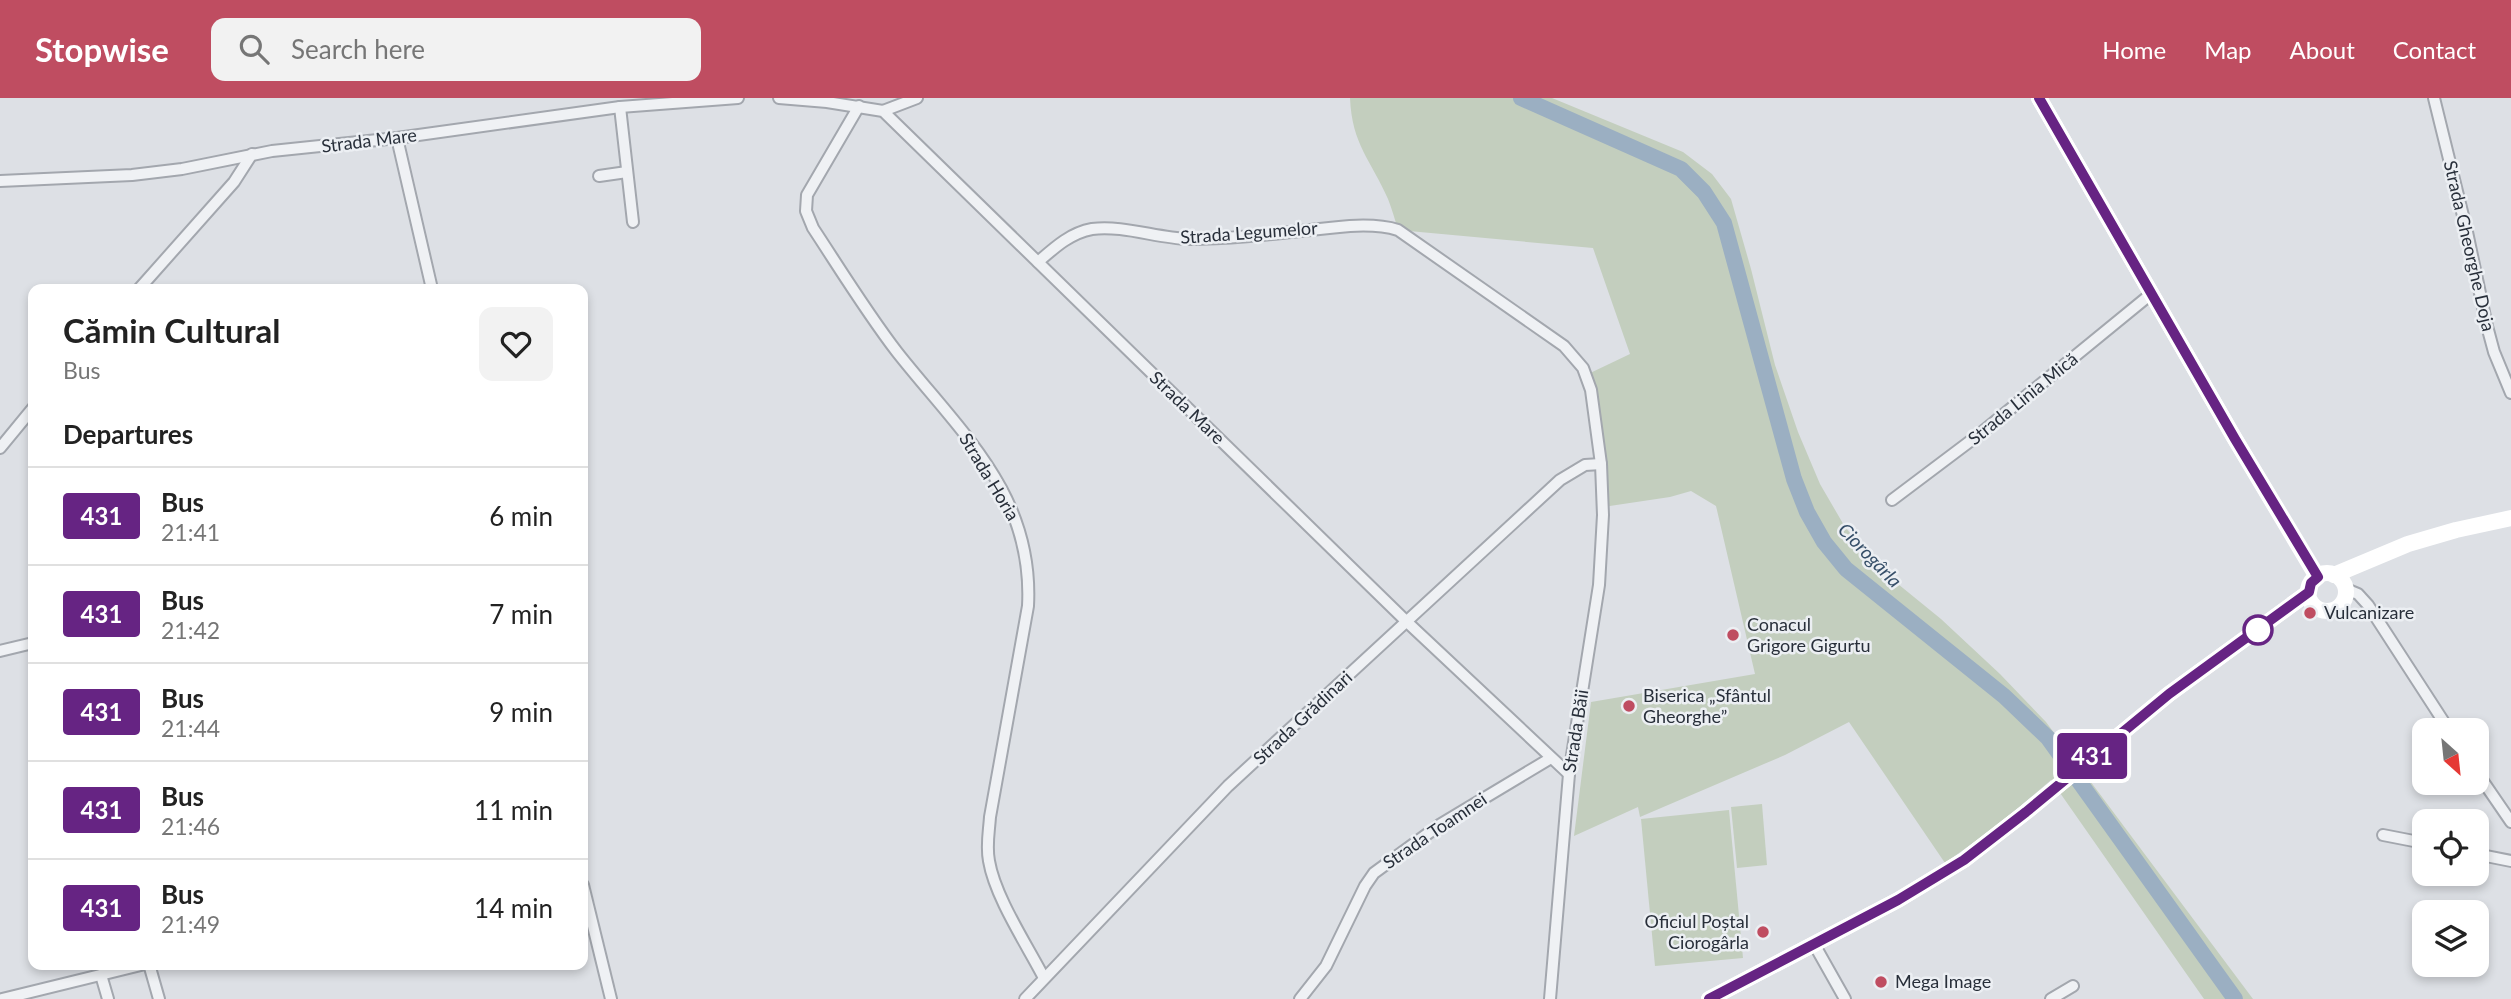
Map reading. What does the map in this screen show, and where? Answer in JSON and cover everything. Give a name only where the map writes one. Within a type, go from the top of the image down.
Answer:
[{"type":"main road","points":[[2039,98],[2318,577]]},
{"type":"main road","points":[[2342,583],[2381,555],[2426,538],[2511,518]]},
{"type":"main road","points":[[2326,574],[2342,583],[2344,600],[2336,609],[2323,611],[2311,598],[2311,583],[2318,577],[2326,574]]},
{"type":"main road","points":[[1709,999],[1941,875],[2041,800],[2169,694],[2268,623],[2311,598]]},
{"type":"street","name":"Strada Mare","points":[[0,181],[132,175],[183,169],[252,154],[397,138],[620,107],[738,98]]},
{"type":"street","points":[[779,98],[883,111],[917,98]]},
{"type":"street","name":"Strada Gheorghe Doja","points":[[2434,98],[2487,326],[2494,352],[2511,393]]},
{"type":"street","name":"Strada Horia","points":[[859,106],[807,195],[806,211],[813,228],[877,325],[953,418],[987,466],[1021,531],[1028,572],[1028,606],[990,817],[989,860],[998,889],[1044,978]]},
{"type":"street","points":[[620,107],[633,222]]},
{"type":"street","name":"Strada Mare","points":[[883,111],[1407,622],[1569,774]]},
{"type":"street","points":[[397,138],[431,284]]},
{"type":"street","points":[[143,284],[233,182],[252,154]]},
{"type":"street","points":[[599,176],[627,172]]},
{"type":"street","name":"Strada Legumelor","points":[[1038,262],[1062,242],[1077,233],[1093,229],[1207,239],[1350,226],[1387,227]]},
{"type":"street","name":"Strada Băii","points":[[1387,227],[1398,230],[1564,346],[1583,368],[1591,390],[1601,464],[1603,515],[1599,585],[1569,774],[1550,999]]},
{"type":"street","name":"Strada Linia Mică","points":[[1892,500],[1972,440],[2151,293]]},
{"type":"street","points":[[0,448],[28,414]]},
{"type":"street","name":"Strada Grădinari","points":[[1025,999],[1228,786],[1560,480],[1585,465],[1601,464]]},
{"type":"street","points":[[2342,583],[2368,605],[2441,718]]},
{"type":"street","points":[[0,651],[28,644]]},
{"type":"street","name":"Strada Toamnei","points":[[1300,999],[1326,966],[1374,873],[1441,824],[1551,758]]},
{"type":"street","points":[[2489,790],[2511,822]]},
{"type":"street","points":[[2383,835],[2412,841]]},
{"type":"street","points":[[2489,857],[2511,861]]},
{"type":"street","points":[[588,905],[611,999]]},
{"type":"street","points":[[1814,944],[1845,999]]},
{"type":"street","points":[[2,999],[122,970]]},
{"type":"street","points":[[149,970],[159,999]]},
{"type":"street","points":[[101,975],[107,999]]},
{"type":"street","points":[[2050,999],[2073,986]]},
{"type":"green space","points":[[1350,98],[1552,98],[1683,152],[1712,174],[1731,199],[1775,365],[1798,432],[1820,484],[1845,527],[1882,571],[1941,619],[2046,722],[2253,999],[2204,999],[2051,780],[1998,825],[1945,863],[1849,722],[1785,755],[1640,817],[1638,807],[1574,836],[1591,702],[1755,674],[1716,506],[1691,491],[1670,497],[1603,507],[1586,375],[1630,354],[1593,248],[1398,230],[1382,185],[1358,140]]},
{"type":"green space","points":[[1762,804],[1767,865],[1737,868],[1731,807]]},
{"type":"green space","points":[[1729,810],[1743,958],[1655,966],[1641,819]]},
{"type":"waterway","name":"Ciorogârla","points":[[1521,98],[1681,169],[1704,192],[1724,223],[1794,479],[1807,512],[1824,542],[1846,569],[2004,696],[2048,738],[2235,999]]},
{"type":"bus line","name":"431","points":[[1709,999],[1898,900],[1964,860],[2169,694],[2309,592],[2311,583],[2318,577],[2235,439],[2039,98]]},
{"type":"place","name":"Vulcanizare","points":[[2310,613]]},
{"type":"place","name":"Conacul Grigore Gigurtu","points":[[1733,635]]},
{"type":"place","name":"Biserica „Sfântul Gheorghe”","points":[[1629,706]]},
{"type":"place","name":"Oficiul Poștal Ciorogârla","points":[[1763,932]]},
{"type":"place","name":"Mega Image","points":[[1881,982]]}]
